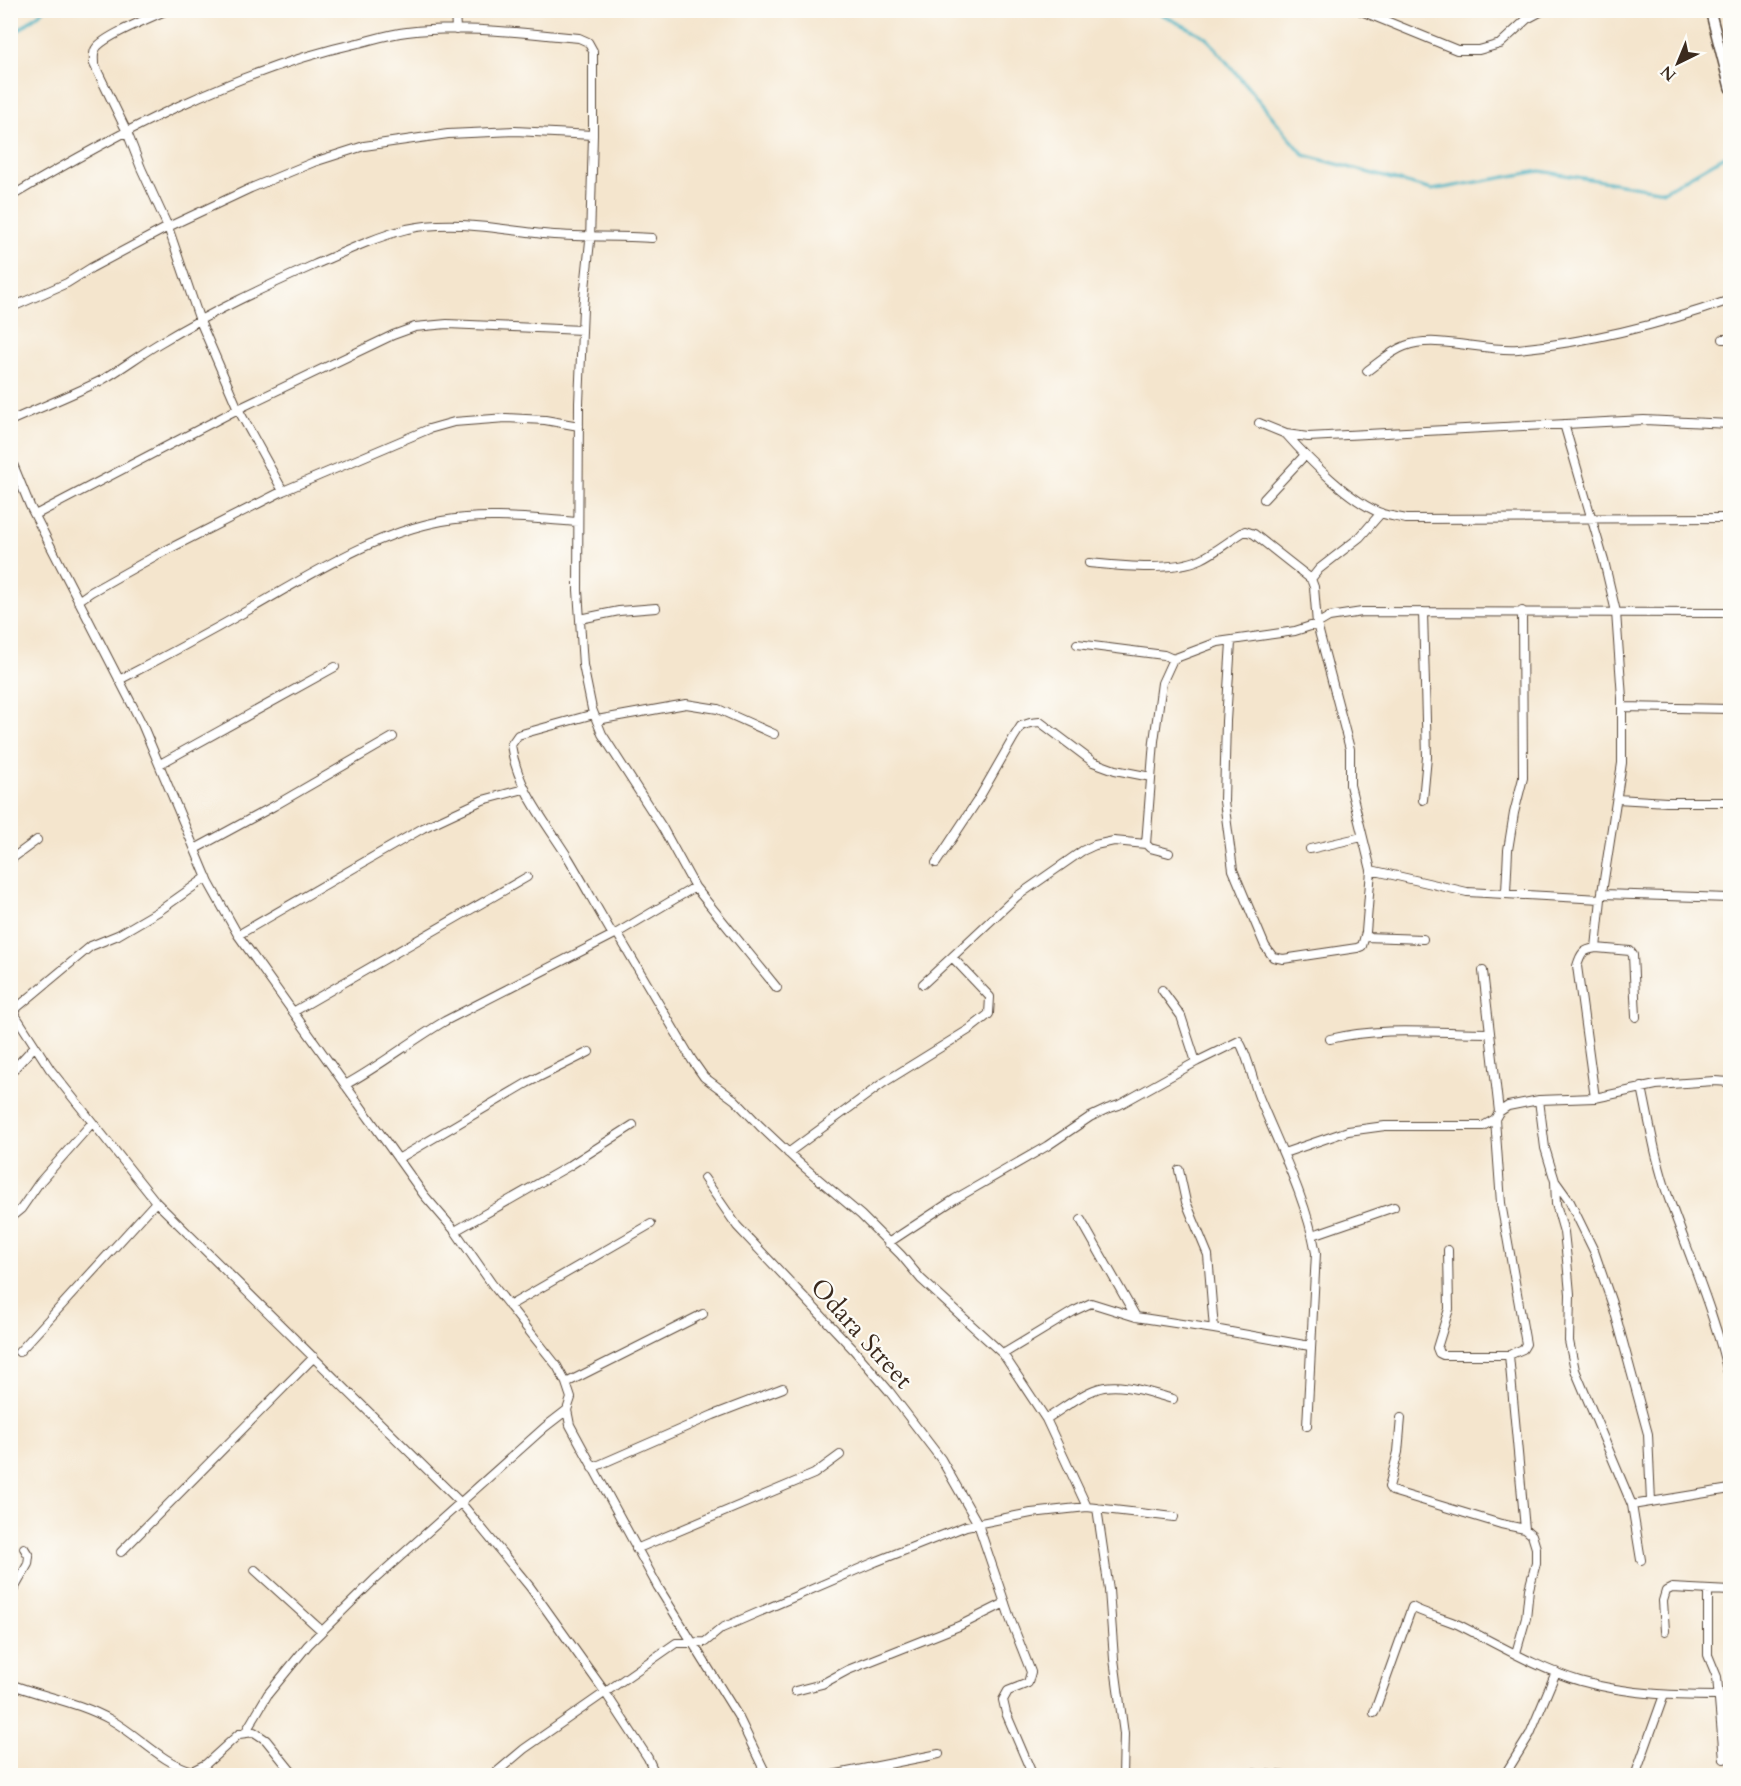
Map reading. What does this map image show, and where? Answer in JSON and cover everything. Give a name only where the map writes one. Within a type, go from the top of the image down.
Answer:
[{"type":"street","points":[[167,10],[120,31],[95,47],[94,64],[127,132],[168,227],[200,321],[238,409],[283,491]]},
{"type":"street","points":[[455,10],[456,30]]},
{"type":"street","points":[[1359,10],[1457,50],[1479,50],[1500,44],[1527,19],[1544,10]]},
{"type":"street","points":[[1710,10],[1731,88]]},
{"type":"street","points":[[10,197],[127,132],[219,89],[329,49],[406,32],[456,30],[579,38],[588,42],[593,51],[593,135],[590,236],[582,330],[578,522],[583,665],[595,717],[603,734],[662,828],[695,887],[777,988]]},
{"type":"street","points":[[10,309],[67,283],[168,227],[262,183],[314,162],[364,146],[448,134],[515,131],[593,135]]},
{"type":"street","points":[[10,421],[100,381],[132,363],[161,342],[283,279],[356,247],[408,229],[462,224],[543,234],[621,235],[652,238]]},
{"type":"street","points":[[1366,371],[1405,345],[1427,342],[1499,350],[1564,343],[1628,330],[1731,300]]},
{"type":"street","points":[[35,515],[238,409],[393,335],[415,327],[447,324],[582,330]]},
{"type":"street","points":[[78,601],[157,555],[283,491],[429,429],[454,422],[506,417],[546,420],[579,426]]},
{"type":"street","points":[[1259,423],[1286,434],[1318,437],[1644,420],[1731,424]]},
{"type":"street","points":[[1564,424],[1605,561],[1616,612],[1622,707],[1622,763],[1601,897],[1596,948]]},
{"type":"street","points":[[1286,434],[1305,456],[1353,497],[1381,513],[1406,519],[1731,518]]},
{"type":"street","points":[[1264,499],[1305,456]]},
{"type":"street","points":[[10,457],[30,506],[142,724],[207,877],[238,935],[424,1195],[455,1231],[509,1306],[557,1366],[571,1398],[567,1410],[570,1425],[592,1468],[636,1549],[738,1716],[767,1776]]},
{"type":"street","points":[[1311,579],[1319,569],[1360,537],[1381,513]]},
{"type":"street","points":[[119,680],[200,638],[328,565],[411,528],[443,520],[480,518],[578,522]]},
{"type":"street","points":[[1089,563],[1127,567],[1178,565],[1200,559],[1245,531],[1254,534],[1311,579],[1314,587],[1317,624],[1350,749],[1350,785],[1371,870],[1365,937],[1362,946],[1283,958],[1273,957],[1265,946],[1233,870],[1224,801],[1231,642]]},
{"type":"street","points":[[580,619],[620,611],[656,608]]},
{"type":"street","points":[[1146,844],[1150,777],[1162,682],[1173,659],[1218,642],[1231,642],[1295,631],[1317,624],[1329,617],[1362,612],[1731,613]]},
{"type":"street","points":[[1423,800],[1427,757],[1424,612]]},
{"type":"street","points":[[1506,892],[1508,850],[1523,778],[1522,612]]},
{"type":"street","points":[[1077,644],[1164,655],[1173,659]]},
{"type":"street","points":[[160,764],[335,667]]},
{"type":"street","points":[[774,734],[718,709],[686,704],[595,717],[518,735],[512,745],[514,763],[524,789],[704,1077],[735,1100],[788,1153],[861,1215],[921,1279],[1003,1354],[1046,1419],[1087,1507]]},
{"type":"street","points":[[1622,707],[1731,709]]},
{"type":"street","points":[[936,863],[979,798],[1022,726],[1040,722],[1094,762],[1115,770],[1150,777]]},
{"type":"street","points":[[195,849],[393,737]]},
{"type":"street","points":[[238,935],[423,828],[483,800],[524,789]]},
{"type":"street","points":[[1617,799],[1731,802]]},
{"type":"street","points":[[1310,849],[1362,837]]},
{"type":"street","points":[[10,860],[37,840]]},
{"type":"street","points":[[923,984],[1016,897],[1082,851],[1095,845],[1114,841],[1146,844],[1150,848],[1169,853]]},
{"type":"street","points":[[1371,870],[1467,892],[1601,897],[1731,898]]},
{"type":"street","points":[[207,877],[159,911],[118,935],[91,946],[12,1009],[50,1069],[156,1202],[461,1503],[530,1587],[605,1692],[648,1758],[656,1776]]},
{"type":"street","points":[[293,1012],[527,878]]},
{"type":"street","points":[[345,1085],[376,1068],[418,1037],[445,1021],[615,934],[695,887]]},
{"type":"street","points":[[1365,937],[1423,939]]},
{"type":"street","points":[[1596,1098],[1577,966],[1580,954],[1585,950],[1596,948],[1630,951],[1633,955],[1636,1017]]},
{"type":"street","points":[[788,1153],[883,1083],[970,1029],[989,1014],[990,997],[952,957]]},
{"type":"street","points":[[1448,1250],[1449,1308],[1437,1348],[1439,1353],[1443,1355],[1509,1356],[1523,1349],[1526,1344],[1501,1203],[1497,1115],[1483,971]]},
{"type":"street","points":[[1162,990],[1181,1016],[1196,1062]]},
{"type":"street","points":[[1330,1039],[1378,1032],[1490,1034]]},
{"type":"street","points":[[888,1243],[955,1199],[1047,1146],[1090,1117],[1119,1105],[1239,1041],[1258,1094],[1284,1153],[1316,1253],[1307,1426]]},
{"type":"street","points":[[10,1073],[35,1046]]},
{"type":"street","points":[[398,1159],[527,1083],[589,1052]]},
{"type":"street","points":[[1284,1153],[1348,1131],[1385,1126],[1484,1126],[1508,1106],[1539,1100],[1596,1098],[1642,1087],[1714,1081],[1731,1082]]},
{"type":"street","points":[[1642,1087],[1654,1150],[1669,1198],[1708,1303],[1731,1382]]},
{"type":"street","points":[[1539,1100],[1545,1148],[1555,1181],[1556,1204],[1564,1232],[1570,1294],[1569,1341],[1575,1370],[1632,1505],[1641,1560]]},
{"type":"street","points":[[10,1218],[21,1209],[39,1183],[92,1123]]},
{"type":"street","points":[[455,1231],[569,1166],[633,1125]]},
{"type":"street","points":[[1179,1170],[1186,1202],[1208,1255],[1214,1329]]},
{"type":"street","name":"Odara Street","points":[[704,1178],[737,1226],[853,1349],[889,1391],[941,1460],[978,1524],[1031,1672],[1028,1683],[1008,1691],[1003,1700],[1006,1713],[1033,1776]]},
{"type":"street","points":[[1555,1181],[1570,1202],[1594,1251],[1614,1309],[1648,1434],[1651,1502]]},
{"type":"street","points":[[19,1352],[156,1202]]},
{"type":"street","points":[[1312,1235],[1394,1207]]},
{"type":"street","points":[[1081,1220],[1136,1317]]},
{"type":"street","points":[[509,1306],[651,1224]]},
{"type":"street","points":[[1003,1354],[1091,1303],[1136,1317],[1310,1346]]},
{"type":"street","points":[[566,1383],[703,1314]]},
{"type":"street","points":[[1509,1356],[1525,1529]]},
{"type":"street","points":[[122,1552],[314,1357]]},
{"type":"street","points":[[1046,1419],[1094,1390],[1107,1387],[1131,1388],[1173,1399]]},
{"type":"street","points":[[592,1468],[713,1415],[783,1388]]},
{"type":"street","points":[[245,1733],[267,1694],[308,1645],[375,1579],[567,1410]]},
{"type":"street","points":[[1401,1418],[1398,1452],[1389,1487],[1392,1491],[1525,1529],[1532,1535],[1536,1548],[1536,1563],[1529,1588],[1526,1618],[1516,1653]]},
{"type":"street","points":[[636,1549],[814,1474],[840,1455]]},
{"type":"street","points":[[1632,1505],[1731,1489]]},
{"type":"street","points":[[492,1776],[524,1749],[676,1643],[705,1642],[722,1628],[874,1562],[966,1527],[1031,1513],[1087,1507],[1174,1517]]},
{"type":"street","points":[[1097,1508],[1109,1590],[1114,1659],[1124,1734],[1123,1776]]},
{"type":"street","points":[[10,1596],[28,1564],[29,1556],[24,1548]]},
{"type":"street","points":[[255,1570],[322,1631]]},
{"type":"street","points":[[1665,1631],[1666,1591],[1672,1588],[1731,1591]]},
{"type":"street","points":[[1708,1591],[1708,1655],[1717,1677],[1724,1759]]},
{"type":"street","points":[[795,1691],[822,1684],[848,1670],[959,1626],[1005,1603]]},
{"type":"street","points":[[1374,1713],[1412,1607],[1441,1617],[1556,1672],[1580,1681],[1622,1690],[1664,1695],[1731,1696]]},
{"type":"street","points":[[1504,1776],[1530,1734],[1556,1672]]},
{"type":"street","points":[[10,1684],[85,1707],[112,1720],[178,1767],[193,1773],[239,1734],[254,1732],[266,1740],[295,1776]]},
{"type":"street","points":[[1635,1776],[1664,1695]]},
{"type":"street","points":[[827,1776],[939,1754]]},
{"type":"street","points":[[1244,1776],[1245,1773],[1256,1773],[1285,1776]]},
{"type":"waterway","points":[[10,37],[44,10]]},
{"type":"waterway","points":[[1153,10],[1206,37],[1304,155],[1432,190],[1540,171],[1664,191],[1730,153]]}]
